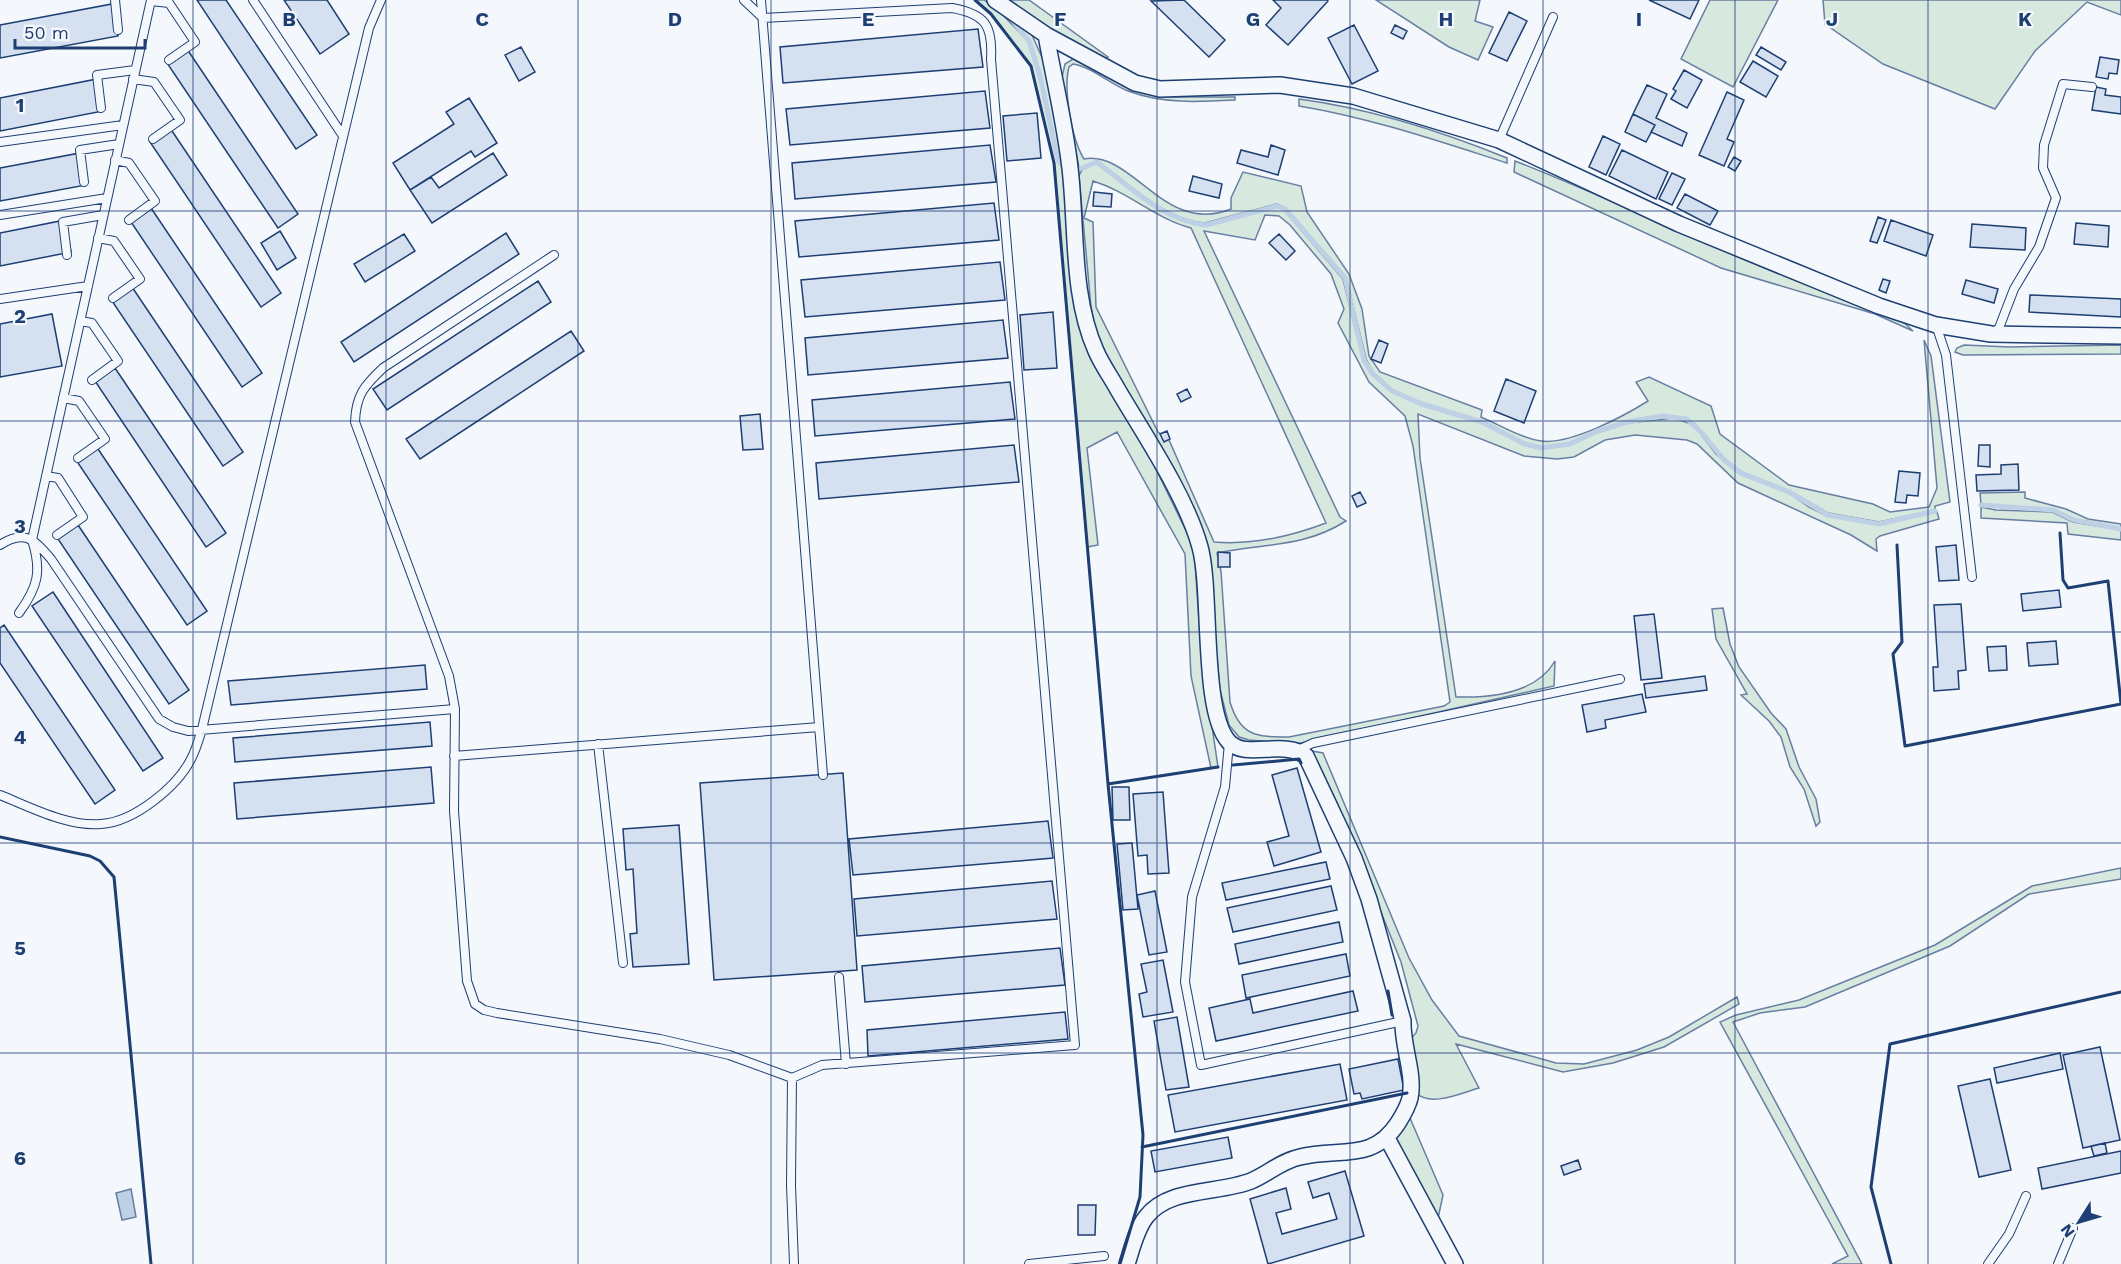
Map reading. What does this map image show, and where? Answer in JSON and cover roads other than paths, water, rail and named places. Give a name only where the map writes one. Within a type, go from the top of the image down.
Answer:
[{"type":"street","points":[[995,0],[1046,35],[1135,83],[1160,89],[1290,87],[1353,96],[1499,140],[1679,224],[1879,306],[1936,325],[1991,334],[2121,336]]},
{"type":"street","points":[[1046,35],[1070,165],[1081,305],[1096,352],[1169,479],[1200,548],[1209,663],[1222,730],[1229,743],[1242,750],[1286,748],[1298,750],[1306,756],[1354,858],[1378,930],[1403,1021],[1402,1040],[1410,1097],[1404,1112],[1387,1138],[1370,1148],[1302,1156],[1280,1164],[1252,1180],[1167,1200],[1145,1218],[1127,1264]]},
{"type":"street","points":[[1387,1138],[1455,1264]]},
{"type":"lane","points":[[115,0],[118,30]]},
{"type":"lane","points":[[19,613],[36,583],[39,562],[32,540],[151,0],[169,3],[195,42],[168,60]]},
{"type":"lane","points":[[253,0],[343,136]]},
{"type":"lane","points":[[0,795],[70,820],[102,824],[132,814],[154,801],[174,783],[191,759],[202,729],[369,28],[381,0]]},
{"type":"lane","points":[[554,255],[383,368],[367,383],[356,403],[355,422],[449,676],[454,709],[454,810],[459,883],[468,981],[475,1004],[484,1010],[497,1013],[660,1039],[729,1055],[792,1078],[822,1065],[1075,1045],[991,59],[992,41],[986,23],[973,12],[952,8],[763,18],[744,0]]},
{"type":"lane","points":[[761,0],[823,776]]},
{"type":"lane","points":[[1499,140],[1553,17]]},
{"type":"lane","points":[[101,108],[97,75],[135,70]]},
{"type":"lane","points":[[133,79],[154,82],[180,120],[153,139]]},
{"type":"lane","points":[[1991,334],[2000,328],[2014,289],[2039,247],[2056,198],[2043,168],[2044,145],[2063,84],[2092,87]]},
{"type":"lane","points":[[0,142],[123,125]]},
{"type":"lane","points":[[84,182],[80,150],[119,144]]},
{"type":"lane","points":[[115,160],[129,163],[155,201],[129,220]]},
{"type":"lane","points":[[0,215],[107,198]]},
{"type":"lane","points":[[67,255],[63,222],[103,215]]},
{"type":"lane","points":[[98,238],[114,241],[140,279],[113,298]]},
{"type":"lane","points":[[0,299],[88,286]]},
{"type":"lane","points":[[80,321],[92,323],[118,361],[92,380]]},
{"type":"lane","points":[[1936,325],[1946,355],[1972,577]]},
{"type":"lane","points":[[63,398],[79,401],[105,439],[78,458]]},
{"type":"lane","points":[[46,476],[58,478],[84,517],[57,535]]},
{"type":"lane","points":[[0,545],[13,536],[32,540],[51,559],[159,719],[173,728],[188,731],[454,709]]},
{"type":"lane","points":[[1298,750],[1313,743],[1620,679]]},
{"type":"lane","points":[[454,756],[819,727]]},
{"type":"lane","points":[[1229,743],[1225,788],[1192,897],[1185,982],[1201,1065],[1403,1021]]},
{"type":"lane","points":[[598,744],[623,963]]},
{"type":"lane","points":[[839,977],[846,1064]]},
{"type":"lane","points":[[792,1078],[791,1185],[794,1264]]},
{"type":"lane","points":[[1988,1264],[2010,1234],[2026,1196]]},
{"type":"lane","points":[[2058,1264],[2073,1228]]},
{"type":"lane","points":[[1029,1264],[1104,1256]]},
{"type":"water","points":[[131,1189],[136,1217],[122,1220],[116,1193]]},
{"type":"waterway","points":[[1015,24],[1029,41],[1040,76],[1058,160],[1065,169]]},
{"type":"waterway","points":[[1080,169],[1097,162],[1147,201],[1175,217],[1190,222],[1206,225],[1277,206],[1285,209],[1345,278],[1364,360],[1372,373],[1392,391],[1422,404],[1482,422],[1525,444],[1541,448],[1570,444],[1595,432],[1627,422],[1663,416],[1687,419],[1724,460],[1741,473],[1789,492],[1828,515],[1879,524],[1935,511]]},
{"type":"waterway","points":[[1981,505],[2053,510],[2074,520],[2121,529]]}]
